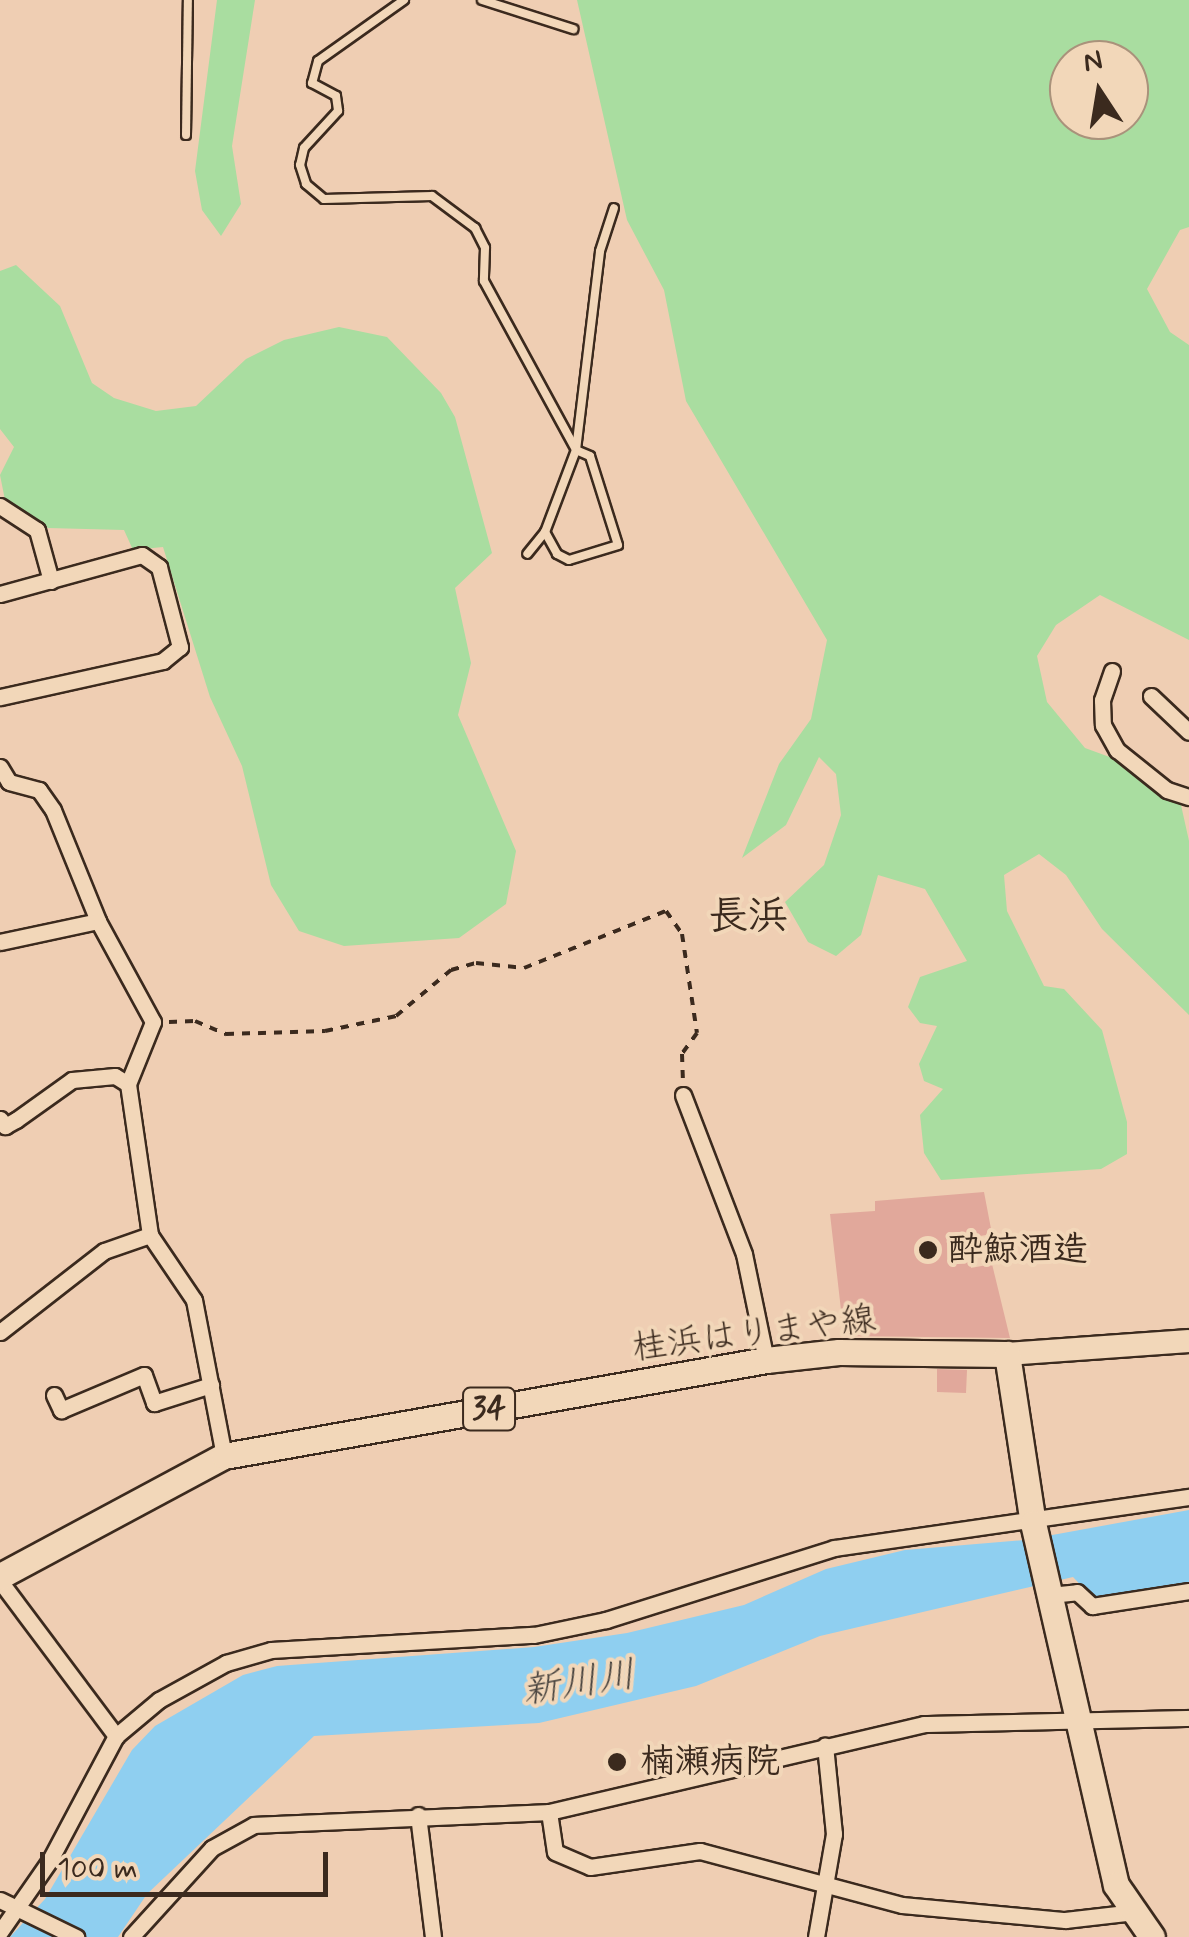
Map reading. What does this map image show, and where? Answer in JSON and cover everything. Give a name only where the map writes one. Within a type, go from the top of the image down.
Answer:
[{"type":"main road","points":[[1152,1937],[1116,1885],[1082,1719],[1034,1527],[1008,1354],[1189,1341]]},
{"type":"main road","name":"桂浜はりまや線","points":[[0,1578],[224,1456],[766,1360],[839,1352],[1008,1354]]},
{"type":"street","points":[[0,506],[24,527],[38,530],[51,580]]},
{"type":"street","points":[[0,594],[142,555],[159,567],[180,647],[163,661],[0,696]]},
{"type":"street","points":[[1112,670],[1102,700],[1103,725],[1117,750],[1166,790],[1189,797]]},
{"type":"street","points":[[1151,696],[1189,732]]},
{"type":"street","points":[[0,766],[5,784],[39,790],[53,810],[98,921],[153,1022],[128,1084],[150,1235],[194,1300],[224,1456]]},
{"type":"street","points":[[0,942],[98,921]]},
{"type":"street","points":[[0,1119],[5,1126],[72,1080],[115,1076],[128,1084]]},
{"type":"street","points":[[683,1095],[744,1254],[766,1360]]},
{"type":"street","points":[[0,1332],[104,1251],[150,1235]]},
{"type":"street","points":[[54,1395],[61,1410],[144,1374],[154,1403],[212,1385]]},
{"type":"street","points":[[0,1932],[23,1911],[116,1736],[194,1678],[272,1650],[534,1635],[606,1620],[834,1548],[1034,1527],[1189,1497]]},
{"type":"street","points":[[0,1578],[116,1736]]},
{"type":"street","points":[[1048,1590],[1078,1592],[1092,1606],[1189,1591]]},
{"type":"street","points":[[131,1937],[180,1878],[232,1834],[254,1826],[418,1814],[549,1812],[825,1744],[974,1719],[1189,1718]]},
{"type":"street","points":[[816,1937],[834,1834],[825,1744]]},
{"type":"street","points":[[549,1812],[555,1852],[590,1866],[700,1851],[902,1906],[1065,1920],[1135,1912]]},
{"type":"street","points":[[418,1814],[433,1937]]},
{"type":"street","points":[[0,1900],[76,1937]]},
{"type":"lane","points":[[186,134],[188,0]]},
{"type":"lane","points":[[404,0],[318,61],[312,83],[340,101],[331,120],[304,148],[300,164],[306,184],[324,199],[432,196],[475,228],[485,248],[484,281],[576,450],[590,456],[618,545],[570,560],[557,554],[545,532]]},
{"type":"lane","points":[[482,0],[573,29]]},
{"type":"lane","points":[[527,554],[545,532],[576,450],[600,251],[614,208]]},
{"type":"path","points":[[153,1022],[195,1021],[226,1034],[325,1031],[396,1016],[452,970],[476,962],[524,968],[666,912],[682,934],[697,1033],[682,1054],[683,1095]]},
{"type":"green space","points":[[217,0],[255,0],[232,146],[241,204],[221,236],[202,210],[195,171]]},
{"type":"green space","points":[[577,0],[1189,0],[1189,227],[1180,230],[1147,289],[1170,332],[1189,345],[1189,640],[1100,595],[1056,625],[1037,656],[1047,702],[1085,748],[1137,767],[1181,805],[1189,841],[1189,1015],[1102,929],[1066,875],[1039,854],[1004,875],[1007,911],[1044,986],[1064,989],[1102,1030],[1127,1122],[1127,1154],[1101,1169],[941,1180],[924,1153],[920,1115],[943,1089],[924,1081],[919,1064],[937,1026],[920,1023],[908,1007],[920,977],[967,961],[925,889],[878,875],[861,935],[836,956],[808,942],[785,902],[824,865],[841,815],[836,774],[819,757],[786,825],[742,858],[779,764],[811,719],[827,640],[686,401],[664,290],[627,220]]},
{"type":"green space","points":[[16,265],[60,306],[92,383],[114,398],[156,411],[196,406],[246,359],[284,340],[339,327],[387,337],[441,393],[455,417],[492,553],[455,588],[471,663],[458,715],[516,851],[506,904],[459,938],[344,946],[299,931],[271,885],[242,766],[210,697],[163,547],[133,550],[124,530],[48,528],[5,500],[0,475],[14,447],[0,429],[0,271]]},
{"type":"water","name":"新川川","points":[[1189,1510],[1189,1583],[1093,1598],[1073,1577],[820,1636],[696,1686],[539,1723],[314,1736],[147,1894],[118,1937],[10,1937],[45,1899],[132,1750],[155,1726],[243,1675],[277,1666],[534,1647],[627,1633],[744,1605],[826,1569],[905,1550],[1025,1540]]},
{"type":"building","points":[[984,1192],[992,1234],[968,1238],[971,1268],[992,1264],[1010,1338],[844,1336],[830,1214],[875,1211],[875,1201]]},
{"type":"building","points":[[937,1369],[967,1370],[966,1393],[937,1392]]},
{"type":"place","name":"酔鯨酒造","points":[[928,1250]]},
{"type":"place","name":"楠瀬病院","points":[[617,1762]]},
{"type":"district","name":"長浜","points":[[748,917]]}]
